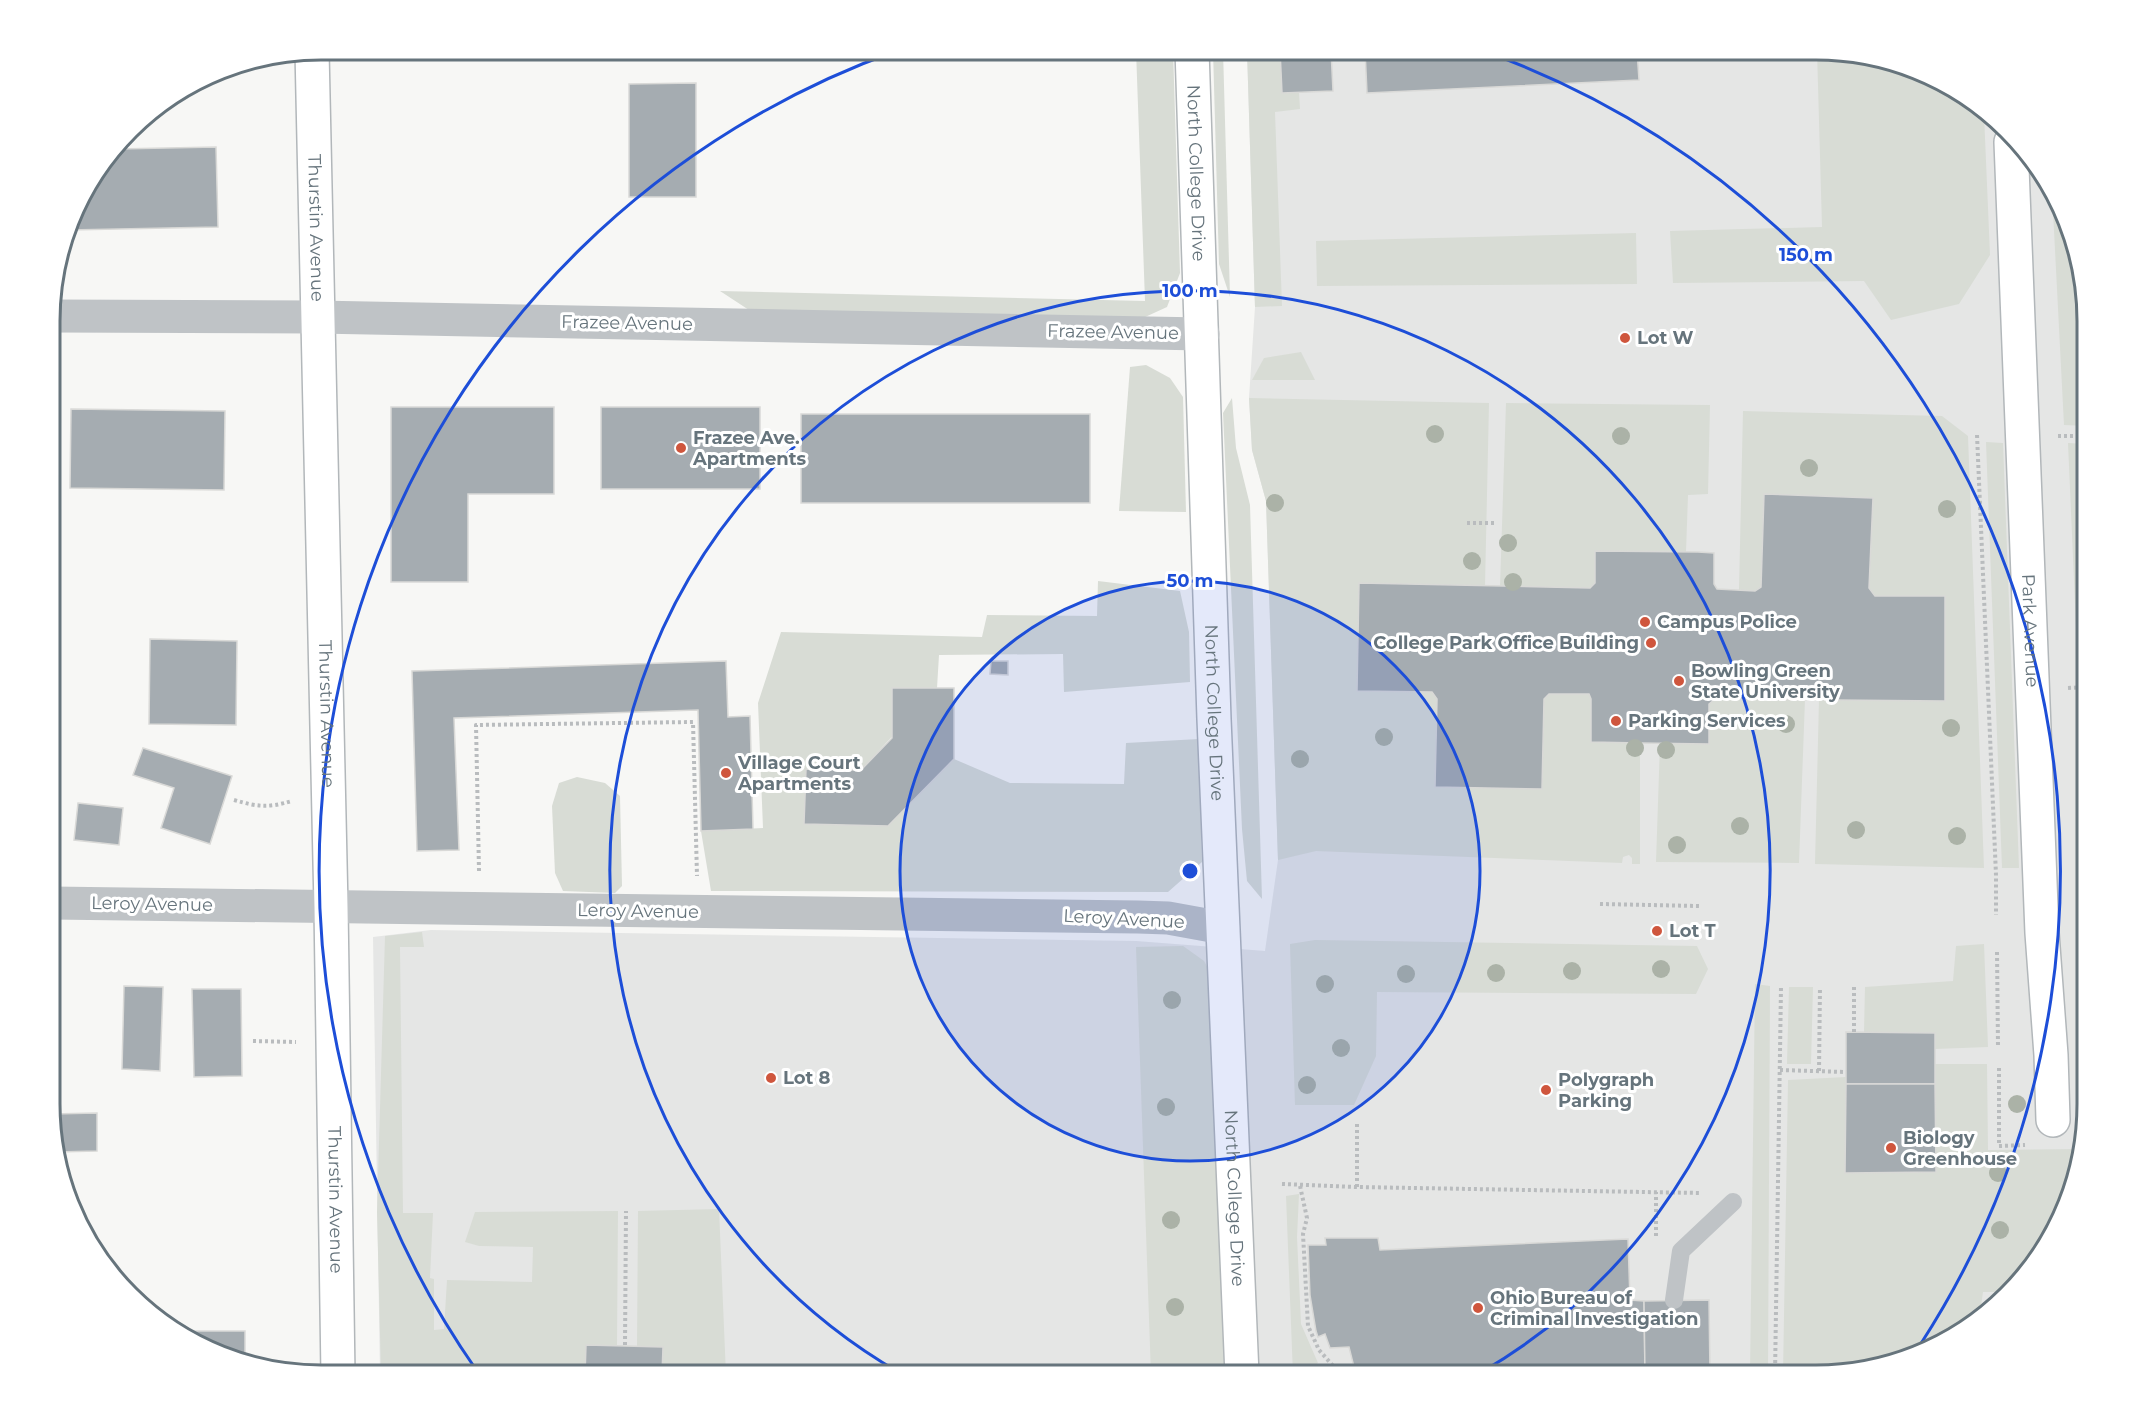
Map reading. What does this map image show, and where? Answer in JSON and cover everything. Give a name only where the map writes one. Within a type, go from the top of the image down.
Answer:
[{"type":"street","name":"North College Drive","points":[[1192,60],[1213,673],[1242,1365]]},
{"type":"street","name":"Thurstin Avenue","points":[[312,61],[331,907],[338,1365]]},
{"type":"street","name":"Park Avenue","points":[[2011,148],[2042,933],[2051,1055],[2053,1120]]},
{"type":"street","name":"Frazee Avenue","points":[[60,316],[317,317],[1203,334]]},
{"type":"street","name":"Leroy Avenue","points":[[60,903],[1168,918],[1223,928]]},
{"type":"lane","points":[[1674,1300],[1681,1251],[1733,1202]]},
{"type":"path","points":[[1977,435],[1996,915]]},
{"type":"path","points":[[2058,436],[2077,436]]},
{"type":"path","points":[[1467,523],[1496,523]]},
{"type":"path","points":[[2068,688],[2077,688]]},
{"type":"path","points":[[480,908],[476,725],[693,722],[699,911]]},
{"type":"path","points":[[234,800],[260,807],[292,801]]},
{"type":"path","points":[[1600,904],[1699,906]]},
{"type":"path","points":[[1997,952],[1998,1046]]},
{"type":"path","points":[[1775,1365],[1781,987]]},
{"type":"path","points":[[1819,1071],[1820,987]]},
{"type":"path","points":[[1854,987],[1854,1032]]},
{"type":"path","points":[[253,1041],[300,1042]]},
{"type":"path","points":[[1780,1070],[1846,1072]]},
{"type":"path","points":[[1358,1124],[1358,1187]]},
{"type":"path","points":[[1282,1184],[1711,1193]]},
{"type":"path","points":[[1300,1186],[1307,1218],[1303,1234],[1308,1326],[1319,1350],[1332,1365]]},
{"type":"path","points":[[625,1345],[626,1210]]},
{"type":"shaded area","points":[[1136,60],[1173,60],[1180,273],[1167,307],[1143,318],[749,310],[720,291],[1145,301]]},
{"type":"shaded area","points":[[1213,60],[1223,60],[1230,297],[1219,264]]},
{"type":"shaded area","name":"Bowling Green State University","points":[[1247,60],[1816,60],[1850,62],[1900,74],[1946,95],[1975,114],[2001,136],[2023,162],[2050,206],[2063,237],[2075,287],[2077,321],[2077,1104],[2075,1138],[2063,1188],[2042,1234],[2023,1263],[2001,1289],[1975,1311],[1946,1330],[1900,1351],[1850,1363],[1816,1365],[380,1365],[373,937],[431,930],[1136,941],[1265,951],[1278,860],[1266,501],[1252,450],[1249,398],[1255,307]]},
{"type":"shaded area","points":[[1247,60],[1280,60],[1282,92],[1299,92],[1300,109],[1275,112],[1282,306],[1255,307]]},
{"type":"shaded area","points":[[1817,60],[1850,62],[1900,74],[1946,95],[1984,122],[1990,255],[1959,304],[1891,320],[1864,281],[1673,283],[1670,231],[1822,227]]},
{"type":"shaded area","points":[[2053,213],[2072,270],[2077,321],[2077,426],[2064,425]]},
{"type":"shaded area","points":[[1636,233],[1637,284],[1317,286],[1316,241]]},
{"type":"shaded area","points":[[1301,352],[1315,380],[1252,380],[1264,358]]},
{"type":"shaded area","points":[[1146,365],[1170,378],[1183,397],[1186,512],[1119,511],[1130,367]]},
{"type":"shaded area","points":[[1232,398],[1236,448],[1250,505],[1262,899],[1247,881],[1242,829],[1223,413]]},
{"type":"shaded area","points":[[1249,398],[1489,403],[1485,586],[1359,583],[1357,691],[1432,692],[1437,699],[1435,787],[1542,789],[1544,699],[1549,694],[1589,694],[1591,742],[1640,743],[1640,864],[1632,864],[1632,858],[1629,855],[1623,857],[1622,863],[1316,851],[1278,860],[1266,501],[1252,450]]},
{"type":"shaded area","points":[[1506,403],[1710,405],[1708,494],[1688,495],[1686,552],[1595,552],[1595,583],[1590,588],[1500,587]]},
{"type":"shaded area","points":[[1743,411],[1942,416],[1968,436],[1984,868],[1815,864],[1819,699],[1945,700],[1945,596],[1875,596],[1869,588],[1872,498],[1764,494],[1761,587],[1755,591],[1739,590]]},
{"type":"shaded area","points":[[1986,442],[2003,443],[2019,868],[2002,868]]},
{"type":"shaded area","points":[[2068,443],[2077,443],[2077,649]]},
{"type":"shaded area","points":[[1098,581],[1180,591],[1189,632],[1190,682],[1064,692],[1063,654],[939,655],[937,688],[861,770],[806,769],[805,824],[888,826],[954,759],[1010,783],[1124,784],[1126,743],[1199,739],[1202,862],[1168,892],[711,891],[701,831],[763,828],[758,703],[781,632],[982,637],[987,615],[1097,616]]},
{"type":"shaded area","points":[[1715,699],[1805,699],[1799,863],[1656,862],[1660,743],[1709,744],[1709,704]]},
{"type":"shaded area","points":[[577,777],[605,783],[620,796],[622,886],[615,893],[563,891],[555,873],[552,806],[559,783]]},
{"type":"shaded area","points":[[422,932],[424,947],[400,947],[403,1213],[433,1213],[430,1278],[434,1279],[434,1330],[444,1329],[447,1280],[532,1282],[533,1247],[479,1246],[465,1242],[475,1212],[618,1211],[617,1345],[586,1345],[585,1365],[381,1365],[377,1212],[385,936]]},
{"type":"shaded area","points":[[1315,940],[1697,946],[1708,969],[1696,994],[1377,992],[1376,1056],[1354,1105],[1295,1105],[1290,944]]},
{"type":"shaded area","points":[[1984,944],[1988,1047],[1935,1049],[1935,1033],[1864,1032],[1865,987],[1953,981],[1956,946]]},
{"type":"shaded area","points":[[1183,946],[1204,961],[1208,968],[1225,1365],[1151,1365],[1136,947]]},
{"type":"shaded area","points":[[1755,984],[1770,986],[1768,1365],[1750,1365]]},
{"type":"shaded area","points":[[1789,987],[1813,987],[1811,1064],[1787,1064]]},
{"type":"shaded area","points":[[1935,1064],[1987,1064],[1988,1150],[2073,1149],[2057,1204],[2033,1249],[2001,1289],[1997,1292],[1983,1292],[1981,1306],[1975,1311],[1931,1338],[1884,1356],[1850,1363],[1783,1365],[1788,1080],[1846,1077],[1845,1172],[1936,1172]]},
{"type":"shaded area","points":[[1299,1194],[1297,1237],[1301,1324],[1318,1363],[1315,1365],[1293,1365],[1286,1196]]},
{"type":"shaded area","points":[[719,1209],[726,1365],[662,1365],[663,1347],[637,1346],[638,1211]]},
{"type":"building","points":[[1280,60],[1331,60],[1333,91],[1282,93]]},
{"type":"building","points":[[1365,60],[1638,60],[1639,80],[1367,93]]},
{"type":"building","points":[[696,83],[696,197],[629,197],[629,84]]},
{"type":"building","points":[[216,147],[218,227],[77,230],[95,190],[125,149]]},
{"type":"building","points":[[391,407],[554,407],[554,494],[468,494],[468,582],[391,582]]},
{"type":"building","name":"Frazee Ave. Apartments","points":[[601,407],[760,407],[760,489],[601,489]]},
{"type":"building","points":[[71,409],[225,411],[224,490],[70,488]]},
{"type":"building","points":[[801,414],[1090,414],[1090,503],[801,503]]},
{"type":"building","name":"College Park Office Building","points":[[1764,494],[1873,498],[1869,588],[1875,596],[1945,596],[1945,701],[1715,699],[1709,704],[1709,744],[1640,743],[1591,742],[1589,694],[1549,694],[1544,699],[1542,789],[1435,787],[1437,699],[1432,692],[1357,691],[1359,583],[1590,588],[1595,583],[1595,551],[1698,552],[1714,553],[1714,584],[1717,589],[1755,591],[1761,587]]},
{"type":"building","points":[[150,639],[237,641],[236,725],[149,724]]},
{"type":"building","name":"Village Court Apartments","points":[[726,661],[728,717],[750,716],[753,829],[701,831],[698,710],[454,718],[459,850],[417,851],[412,671]]},
{"type":"building","points":[[991,661],[1008,661],[1008,675],[990,674]]},
{"type":"building","points":[[892,688],[954,688],[954,759],[888,826],[804,824],[806,769],[861,770],[892,738]]},
{"type":"building","points":[[143,748],[232,776],[210,844],[161,828],[174,788],[133,775]]},
{"type":"building","points":[[78,803],[123,808],[119,845],[74,840]]},
{"type":"building","points":[[124,986],[163,987],[160,1071],[122,1069]]},
{"type":"building","points":[[192,989],[241,989],[242,1076],[194,1077]]},
{"type":"building","points":[[1846,1032],[1935,1033],[1935,1084],[1846,1084]]},
{"type":"building","name":"Biology Greenhouse","points":[[1846,1084],[1935,1084],[1936,1172],[1845,1173]]},
{"type":"building","points":[[97,1113],[97,1151],[64,1152],[61,1114]]},
{"type":"building","name":"Ohio Bureau of Criminal Investigation","points":[[1325,1238],[1378,1238],[1380,1250],[1628,1239],[1630,1300],[1644,1301],[1645,1365],[1354,1365],[1349,1347],[1330,1348],[1325,1334],[1318,1337],[1316,1331],[1310,1295],[1308,1245],[1326,1245]]},
{"type":"building","points":[[1709,1300],[1710,1365],[1645,1365],[1644,1301]]},
{"type":"building","points":[[192,1331],[245,1331],[245,1354]]},
{"type":"building","points":[[586,1345],[663,1347],[662,1365],[585,1365]]},
{"type":"place","name":"Lot W","points":[[1625,338]]},
{"type":"place","name":"Frazee Ave. Apartments","points":[[681,448]]},
{"type":"place","name":"Campus Police","points":[[1645,622]]},
{"type":"place","name":"College Park Office Building","points":[[1651,643]]},
{"type":"place","name":"Bowling Green State University","points":[[1679,681]]},
{"type":"place","name":"Parking Services","points":[[1616,721]]},
{"type":"place","name":"Village Court Apartments","points":[[726,773]]},
{"type":"place","name":"Lot T","points":[[1657,931]]},
{"type":"place","name":"Lot 8","points":[[771,1078]]},
{"type":"place","name":"Polygraph Parking","points":[[1546,1090]]},
{"type":"place","name":"Biology Greenhouse","points":[[1891,1148]]},
{"type":"place","name":"Ohio Bureau of Criminal Investigation","points":[[1478,1308]]}]
